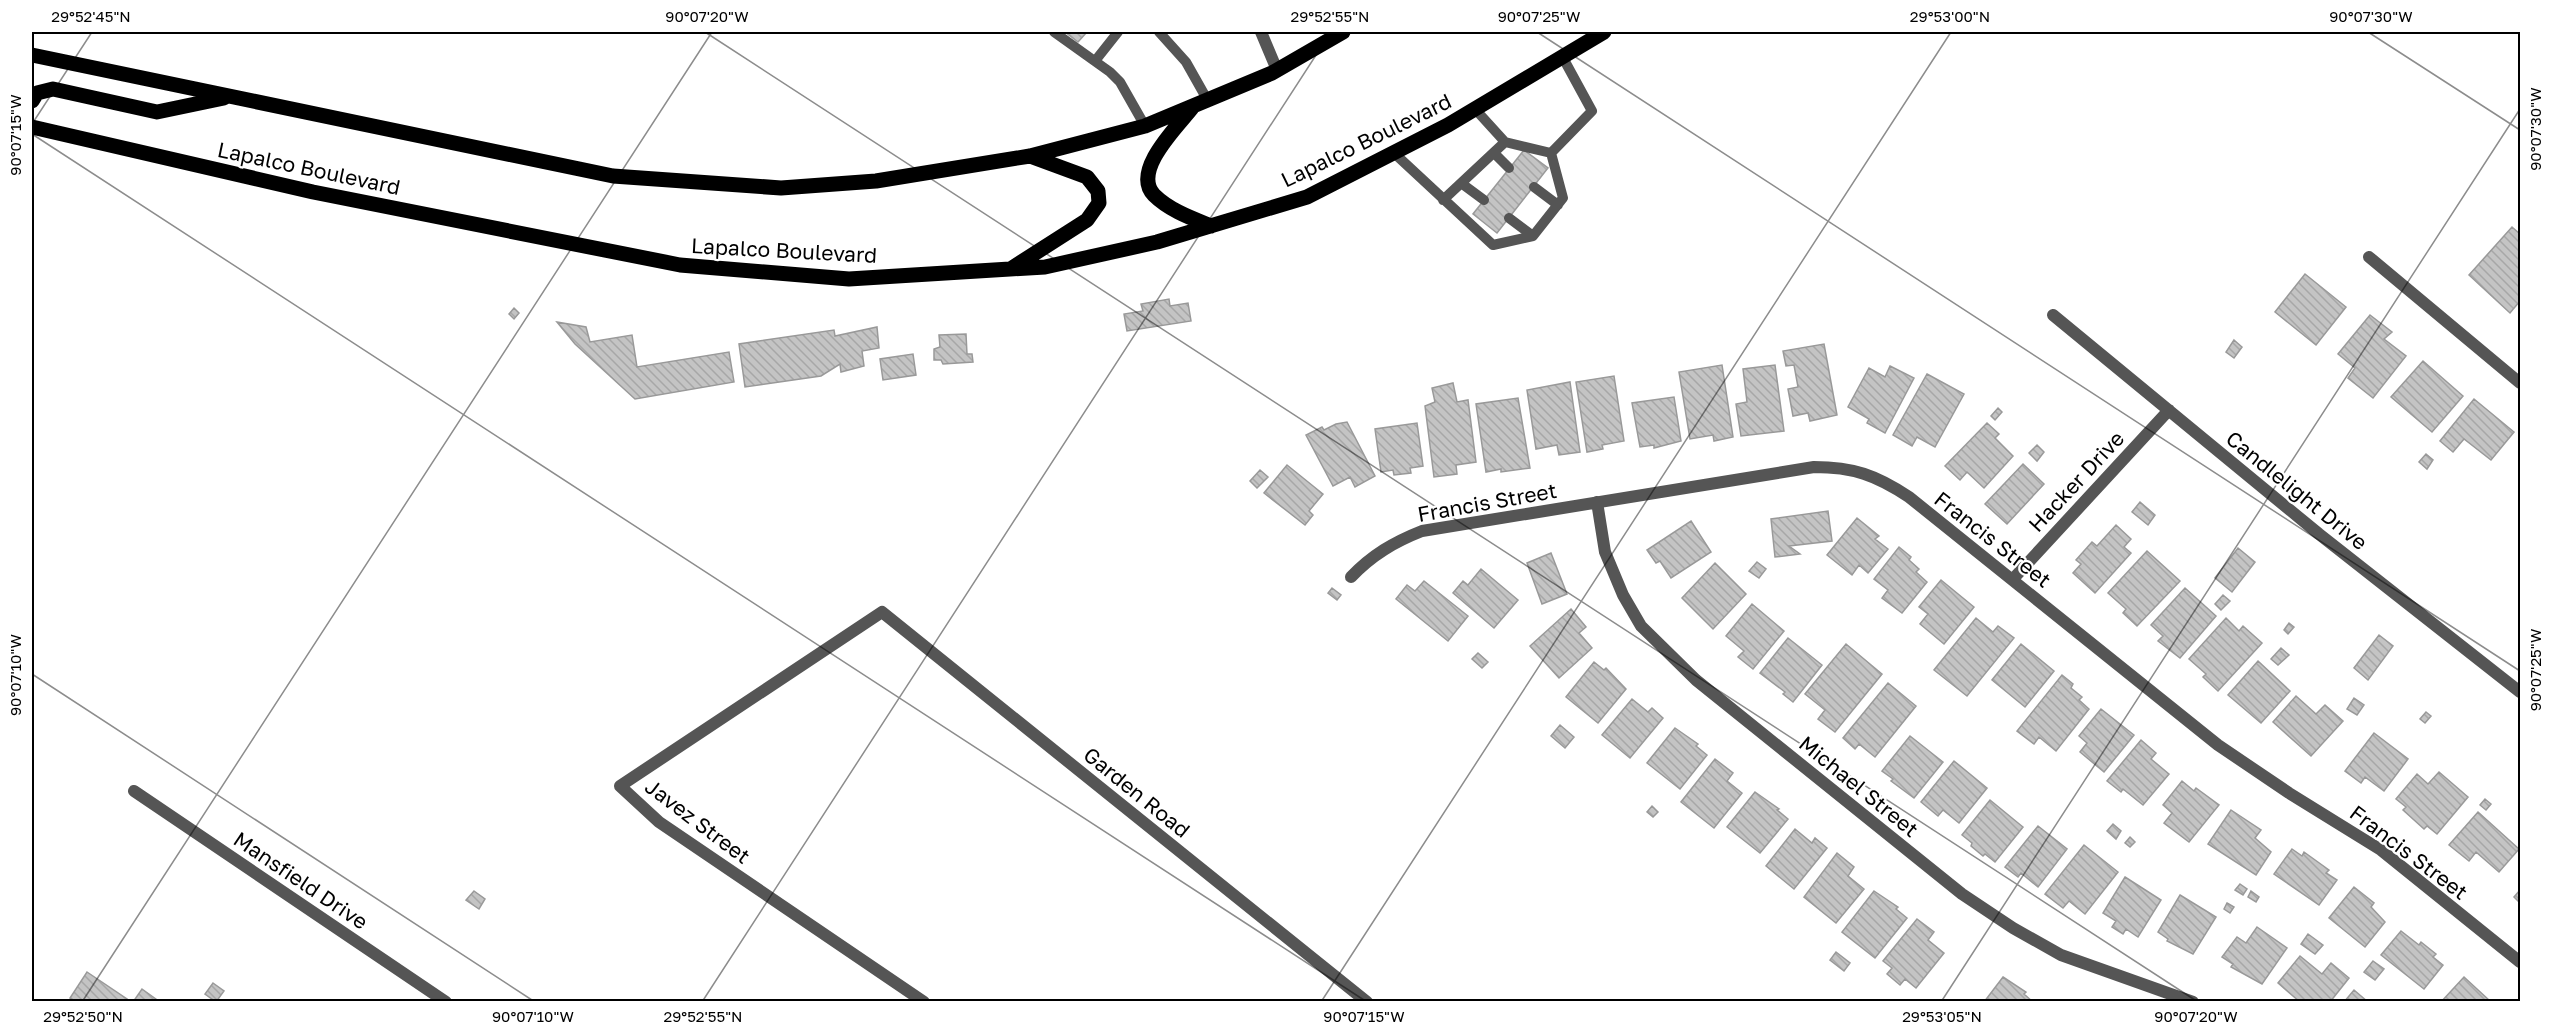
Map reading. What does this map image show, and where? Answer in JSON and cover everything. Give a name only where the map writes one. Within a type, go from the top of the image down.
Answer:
[{"type":"main road","points":[[32,55],[612,176],[781,188],[876,181],[1030,156],[1145,126],[1277,70],[1343,32]]},
{"type":"main road","name":"Lapalco Boulevard","points":[[32,127],[313,192],[680,265],[849,279],[1045,267],[1157,242],[1307,197],[1475,109],[1604,32]]},
{"type":"main road","points":[[32,101],[37,93],[53,89],[157,112],[230,96]]},
{"type":"main road","points":[[1201,104],[1153,158],[1147,178],[1152,193],[1174,210],[1211,226]]},
{"type":"main road","points":[[1010,269],[1087,220],[1099,203],[1098,191],[1088,177],[1030,156]]},
{"type":"street","points":[[1261,32],[1277,70]]},
{"type":"street","points":[[2368,257],[2520,383]]},
{"type":"street","name":"Candlelight Drive","points":[[2053,315],[2319,534],[2520,692]]},
{"type":"street","name":"Hacker Drive","points":[[2013,579],[2169,410]]},
{"type":"street","name":"Francis Street","points":[[1351,577],[1369,558],[1393,543],[1422,531],[1814,467],[1841,467],[1865,472],[1887,482],[2013,579],[2218,745],[2279,787],[2381,850],[2520,962]]},
{"type":"street","name":"Michael Street","points":[[1597,502],[1605,552],[1623,595],[1641,626],[1695,680],[1962,894],[2013,928],[2061,955],[2193,1002]]},
{"type":"street","name":"Javez Street","points":[[882,612],[620,786],[659,822],[924,1002]]},
{"type":"street","name":"Garden Road","points":[[882,612],[1367,1002]]},
{"type":"street","name":"Mansfield Drive","points":[[134,791],[446,1002]]},
{"type":"lane","points":[[1054,32],[1120,82],[1145,126]]},
{"type":"lane","points":[[1095,61],[1118,32]]},
{"type":"lane","points":[[1159,32],[1186,62],[1201,104]]},
{"type":"lane","points":[[1551,153],[1592,111],[1562,56]]},
{"type":"lane","points":[[1475,109],[1505,142],[1551,153]]},
{"type":"lane","points":[[1443,200],[1505,142]]},
{"type":"lane","points":[[1394,153],[1493,245],[1533,236],[1563,198],[1551,153]]},
{"type":"lane","points":[[1494,153],[1509,168]]},
{"type":"lane","points":[[1461,183],[1484,200]]},
{"type":"lane","points":[[1534,187],[1558,205]]},
{"type":"lane","points":[[1509,218],[1533,236]]},
{"type":"building","points":[[1065,32],[1087,32],[1078,42]]},
{"type":"building","points":[[1524,150],[1548,168],[1497,233],[1473,214]]},
{"type":"building","points":[[2512,227],[2520,234],[2520,301],[2510,313],[2469,275]]},
{"type":"building","points":[[2305,274],[2346,307],[2316,345],[2275,312]]},
{"type":"building","points":[[1169,299],[1170,306],[1188,303],[1191,321],[1127,331],[1124,314],[1143,311],[1141,304]]},
{"type":"building","points":[[514,308],[519,313],[514,319],[509,314]]},
{"type":"building","points":[[2370,315],[2392,332],[2384,339],[2406,356],[2373,398],[2348,378],[2355,368],[2338,354]]},
{"type":"building","points":[[557,322],[586,327],[590,342],[632,335],[637,367],[729,352],[734,382],[635,399],[575,344]]},
{"type":"building","points":[[877,327],[879,348],[862,351],[864,366],[841,372],[840,364],[821,376],[745,387],[739,344],[834,330],[835,336]]},
{"type":"building","points":[[966,334],[967,354],[972,354],[973,362],[943,364],[941,360],[934,360],[934,349],[940,347],[939,335]]},
{"type":"building","points":[[2234,340],[2242,347],[2234,358],[2226,352]]},
{"type":"building","points":[[1824,344],[1837,415],[1810,421],[1808,413],[1793,416],[1788,389],[1798,387],[1794,365],[1786,366],[1783,351]]},
{"type":"building","points":[[913,354],[916,375],[883,380],[880,359]]},
{"type":"building","points":[[2423,361],[2463,396],[2432,432],[2391,397]]},
{"type":"building","points":[[1722,365],[1733,437],[1714,441],[1713,435],[1690,439],[1679,372]]},
{"type":"building","points":[[1775,365],[1784,431],[1741,436],[1736,404],[1747,402],[1743,369]]},
{"type":"building","points":[[1890,366],[1914,378],[1885,433],[1867,423],[1869,419],[1848,407],[1869,368],[1885,377]]},
{"type":"building","points":[[1927,374],[1964,394],[1935,447],[1917,437],[1912,446],[1893,435]]},
{"type":"building","points":[[1614,376],[1624,441],[1602,445],[1603,449],[1587,452],[1576,382]]},
{"type":"building","points":[[1570,382],[1580,452],[1559,455],[1557,445],[1536,449],[1527,390]]},
{"type":"building","points":[[1453,383],[1457,402],[1468,400],[1476,462],[1456,465],[1457,474],[1434,477],[1425,406],[1435,402],[1432,388]]},
{"type":"building","points":[[1674,397],[1681,441],[1654,448],[1654,445],[1640,447],[1632,403]]},
{"type":"building","points":[[1518,398],[1530,468],[1486,472],[1476,404]]},
{"type":"building","points":[[2474,399],[2514,432],[2491,460],[2464,439],[2453,452],[2440,441]]},
{"type":"building","points":[[1998,408],[2002,412],[1995,420],[1991,416]]},
{"type":"building","points":[[1347,422],[1375,476],[1355,487],[1350,477],[1333,486],[1306,435],[1322,427],[1324,430]]},
{"type":"building","points":[[1417,423],[1423,466],[1410,468],[1411,473],[1394,475],[1393,470],[1381,472],[1375,429]]},
{"type":"building","points":[[1987,423],[1999,434],[1995,438],[2013,456],[1984,488],[1967,472],[1960,480],[1945,466]]},
{"type":"building","points":[[2037,445],[2044,452],[2037,461],[2029,453]]},
{"type":"building","points":[[2426,454],[2433,460],[2427,469],[2419,462]]},
{"type":"building","points":[[2023,464],[2044,484],[2007,524],[1985,504]]},
{"type":"building","points":[[1287,465],[1323,494],[1309,511],[1313,515],[1305,525],[1264,493]]},
{"type":"building","points":[[1260,470],[1268,477],[1257,488],[1250,481]]},
{"type":"building","points":[[2140,502],[2155,515],[2148,525],[2132,512]]},
{"type":"building","points":[[1828,511],[1832,541],[1789,546],[1800,554],[1775,557],[1771,519]]},
{"type":"building","points":[[1857,518],[1879,536],[1875,539],[1888,549],[1868,573],[1859,565],[1852,575],[1827,555]]},
{"type":"building","points":[[1691,521],[1711,552],[1671,578],[1660,561],[1656,563],[1647,550]]},
{"type":"building","points":[[2116,525],[2131,539],[2124,547],[2131,553],[2095,593],[2073,573],[2081,564],[2076,560],[2092,542],[2097,546]]},
{"type":"building","points":[[1899,547],[1911,557],[1909,560],[1919,569],[1916,572],[1927,582],[1902,613],[1882,598],[1888,590],[1874,579]]},
{"type":"building","points":[[2238,548],[2255,562],[2232,592],[2215,578]]},
{"type":"building","points":[[2147,551],[2180,581],[2137,626],[2123,613],[2126,609],[2108,593]]},
{"type":"building","points":[[1551,553],[1567,594],[1542,604],[1527,563]]},
{"type":"building","points":[[1757,562],[1766,569],[1759,578],[1749,571]]},
{"type":"building","points":[[1715,563],[1746,594],[1713,629],[1682,598]]},
{"type":"building","points":[[1481,569],[1518,600],[1494,628],[1453,593],[1463,581],[1468,585]]},
{"type":"building","points":[[1941,580],[1974,607],[1944,644],[1920,624],[1928,614],[1919,607]]},
{"type":"building","points":[[1424,581],[1468,616],[1448,641],[1396,599],[1407,585],[1415,591]]},
{"type":"building","points":[[1332,588],[1341,595],[1337,600],[1328,593]]},
{"type":"building","points":[[2185,588],[2216,616],[2180,658],[2158,641],[2163,636],[2151,625]]},
{"type":"building","points":[[2223,595],[2230,601],[2221,610],[2215,604]]},
{"type":"building","points":[[1752,604],[1784,631],[1753,669],[1738,657],[1744,651],[1726,636]]},
{"type":"building","points":[[1571,609],[1586,627],[1579,633],[1592,648],[1559,678],[1530,646]]},
{"type":"building","points":[[1976,618],[1993,632],[1998,626],[2014,638],[1967,696],[1934,670]]},
{"type":"building","points":[[2226,618],[2239,631],[2243,626],[2262,643],[2218,691],[2203,677],[2206,674],[2189,659]]},
{"type":"building","points":[[2289,623],[2294,627],[2288,634],[2284,630]]},
{"type":"building","points":[[2379,635],[2393,646],[2368,680],[2354,668]]},
{"type":"building","points":[[1788,638],[1822,665],[1793,702],[1783,694],[1785,692],[1760,673]]},
{"type":"building","points":[[1846,644],[1882,674],[1835,732],[1818,719],[1825,710],[1805,694]]},
{"type":"building","points":[[2021,644],[2054,671],[2025,707],[1992,680]]},
{"type":"building","points":[[2281,648],[2289,655],[2278,665],[2271,659]]},
{"type":"building","points":[[1478,653],[1488,662],[1482,668],[1472,659]]},
{"type":"building","points":[[2258,661],[2290,691],[2261,723],[2228,695]]},
{"type":"building","points":[[1594,662],[1604,670],[1606,668],[1626,689],[1598,723],[1566,697]]},
{"type":"building","points":[[2062,675],[2073,684],[2071,688],[2082,697],[2079,700],[2089,709],[2056,751],[2039,737],[2034,744],[2017,731]]},
{"type":"building","points":[[1888,683],[1916,706],[1875,757],[1859,744],[1855,749],[1843,738]]},
{"type":"building","points":[[2296,696],[2316,714],[2325,705],[2343,721],[2311,756],[2273,722]]},
{"type":"building","points":[[2354,698],[2364,705],[2357,715],[2347,709]]},
{"type":"building","points":[[1632,699],[1648,712],[1652,708],[1663,718],[1630,758],[1602,735]]},
{"type":"building","points":[[2101,709],[2134,735],[2104,772],[2080,752],[2087,743],[2079,736]]},
{"type":"building","points":[[2426,712],[2431,716],[2425,723],[2420,719]]},
{"type":"building","points":[[1560,725],[1574,737],[1565,748],[1551,736]]},
{"type":"building","points":[[1675,728],[1698,744],[1696,746],[1707,755],[1680,789],[1647,763]]},
{"type":"building","points":[[2374,733],[2408,759],[2384,791],[2365,777],[2361,783],[2345,771]]},
{"type":"building","points":[[1910,736],[1943,762],[1914,798],[1891,781],[1893,779],[1882,771]]},
{"type":"building","points":[[2141,740],[2156,753],[2151,759],[2169,774],[2143,805],[2123,789],[2121,792],[2107,781]]},
{"type":"building","points":[[1715,759],[1733,773],[1727,781],[1742,793],[1714,828],[1681,802]]},
{"type":"building","points":[[1954,761],[1987,788],[1959,823],[1943,810],[1938,816],[1921,802]]},
{"type":"building","points":[[2439,772],[2468,797],[2437,834],[2427,826],[2424,829],[2403,810],[2406,807],[2396,799],[2417,774],[2428,784]]},
{"type":"building","points":[[2182,781],[2194,791],[2196,788],[2219,805],[2189,842],[2164,823],[2172,813],[2163,805]]},
{"type":"building","points":[[1755,792],[1779,809],[1777,810],[1788,819],[1760,853],[1727,827]]},
{"type":"building","points":[[2485,799],[2491,804],[2486,810],[2480,805]]},
{"type":"building","points":[[1990,800],[2023,827],[1995,862],[1985,854],[1983,856],[1962,835]]},
{"type":"building","points":[[1652,806],[1658,812],[1653,817],[1647,812]]},
{"type":"building","points":[[2231,810],[2261,830],[2255,838],[2271,852],[2256,875],[2208,844]]},
{"type":"building","points":[[2478,812],[2519,849],[2499,872],[2476,852],[2469,861],[2449,845]]},
{"type":"building","points":[[2113,824],[2121,831],[2116,839],[2107,831]]},
{"type":"building","points":[[2038,826],[2067,849],[2038,887],[2021,873],[2018,877],[2005,867]]},
{"type":"building","points":[[1795,829],[1812,843],[1815,838],[1827,848],[1794,889],[1766,866]]},
{"type":"building","points":[[2130,837],[2135,842],[2130,847],[2125,843]]},
{"type":"building","points":[[2084,845],[2118,872],[2085,914],[2069,901],[2063,908],[2045,894]]},
{"type":"building","points":[[2292,849],[2302,856],[2304,852],[2329,870],[2326,873],[2337,880],[2319,905],[2274,874]]},
{"type":"building","points":[[1837,853],[1854,867],[1848,876],[1864,889],[1836,923],[1804,897]]},
{"type":"building","points":[[2125,877],[2161,900],[2138,937],[2126,929],[2123,934],[2112,927],[2116,921],[2103,913]]},
{"type":"building","points":[[2240,884],[2247,889],[2243,895],[2235,890]]},
{"type":"building","points":[[2354,887],[2374,903],[2371,907],[2385,922],[2365,947],[2329,918]]},
{"type":"building","points":[[2520,890],[2520,903],[2514,897]]},
{"type":"building","points":[[474,891],[485,899],[479,909],[466,900]]},
{"type":"building","points":[[1874,891],[1898,907],[1896,909],[1907,918],[1875,958],[1842,932]]},
{"type":"building","points":[[2251,891],[2259,897],[2256,902],[2248,897]]},
{"type":"building","points":[[2180,895],[2216,917],[2193,954],[2167,941],[2168,939],[2158,932]]},
{"type":"building","points":[[2227,903],[2234,907],[2230,913],[2224,909]]},
{"type":"building","points":[[1917,919],[1934,932],[1928,940],[1944,953],[1916,988],[1905,979],[1900,985],[1887,974],[1892,968],[1883,961]]},
{"type":"building","points":[[2257,927],[2287,948],[2262,984],[2231,967],[2233,964],[2222,957],[2237,937],[2246,943]]},
{"type":"building","points":[[2401,931],[2419,945],[2421,942],[2436,954],[2433,957],[2443,965],[2424,989],[2381,955]]},
{"type":"building","points":[[2308,934],[2323,945],[2315,954],[2301,944]]},
{"type":"building","points":[[1836,952],[1850,963],[1844,971],[1830,960]]},
{"type":"building","points":[[2300,956],[2322,974],[2331,963],[2349,978],[2330,1002],[2300,1002],[2278,983]]},
{"type":"building","points":[[2373,961],[2384,969],[2375,980],[2364,972]]},
{"type":"building","points":[[87,972],[127,999],[125,1002],[76,1002],[70,998]]},
{"type":"building","points":[[2003,977],[2026,992],[2024,994],[2033,1002],[1984,1002]]},
{"type":"building","points":[[2464,977],[2490,1001],[2441,1002]]},
{"type":"building","points":[[213,983],[224,991],[216,1002],[205,994]]},
{"type":"building","points":[[142,989],[160,1002],[133,1002]]},
{"type":"building","points":[[2354,990],[2368,1002],[2344,1002]]}]
